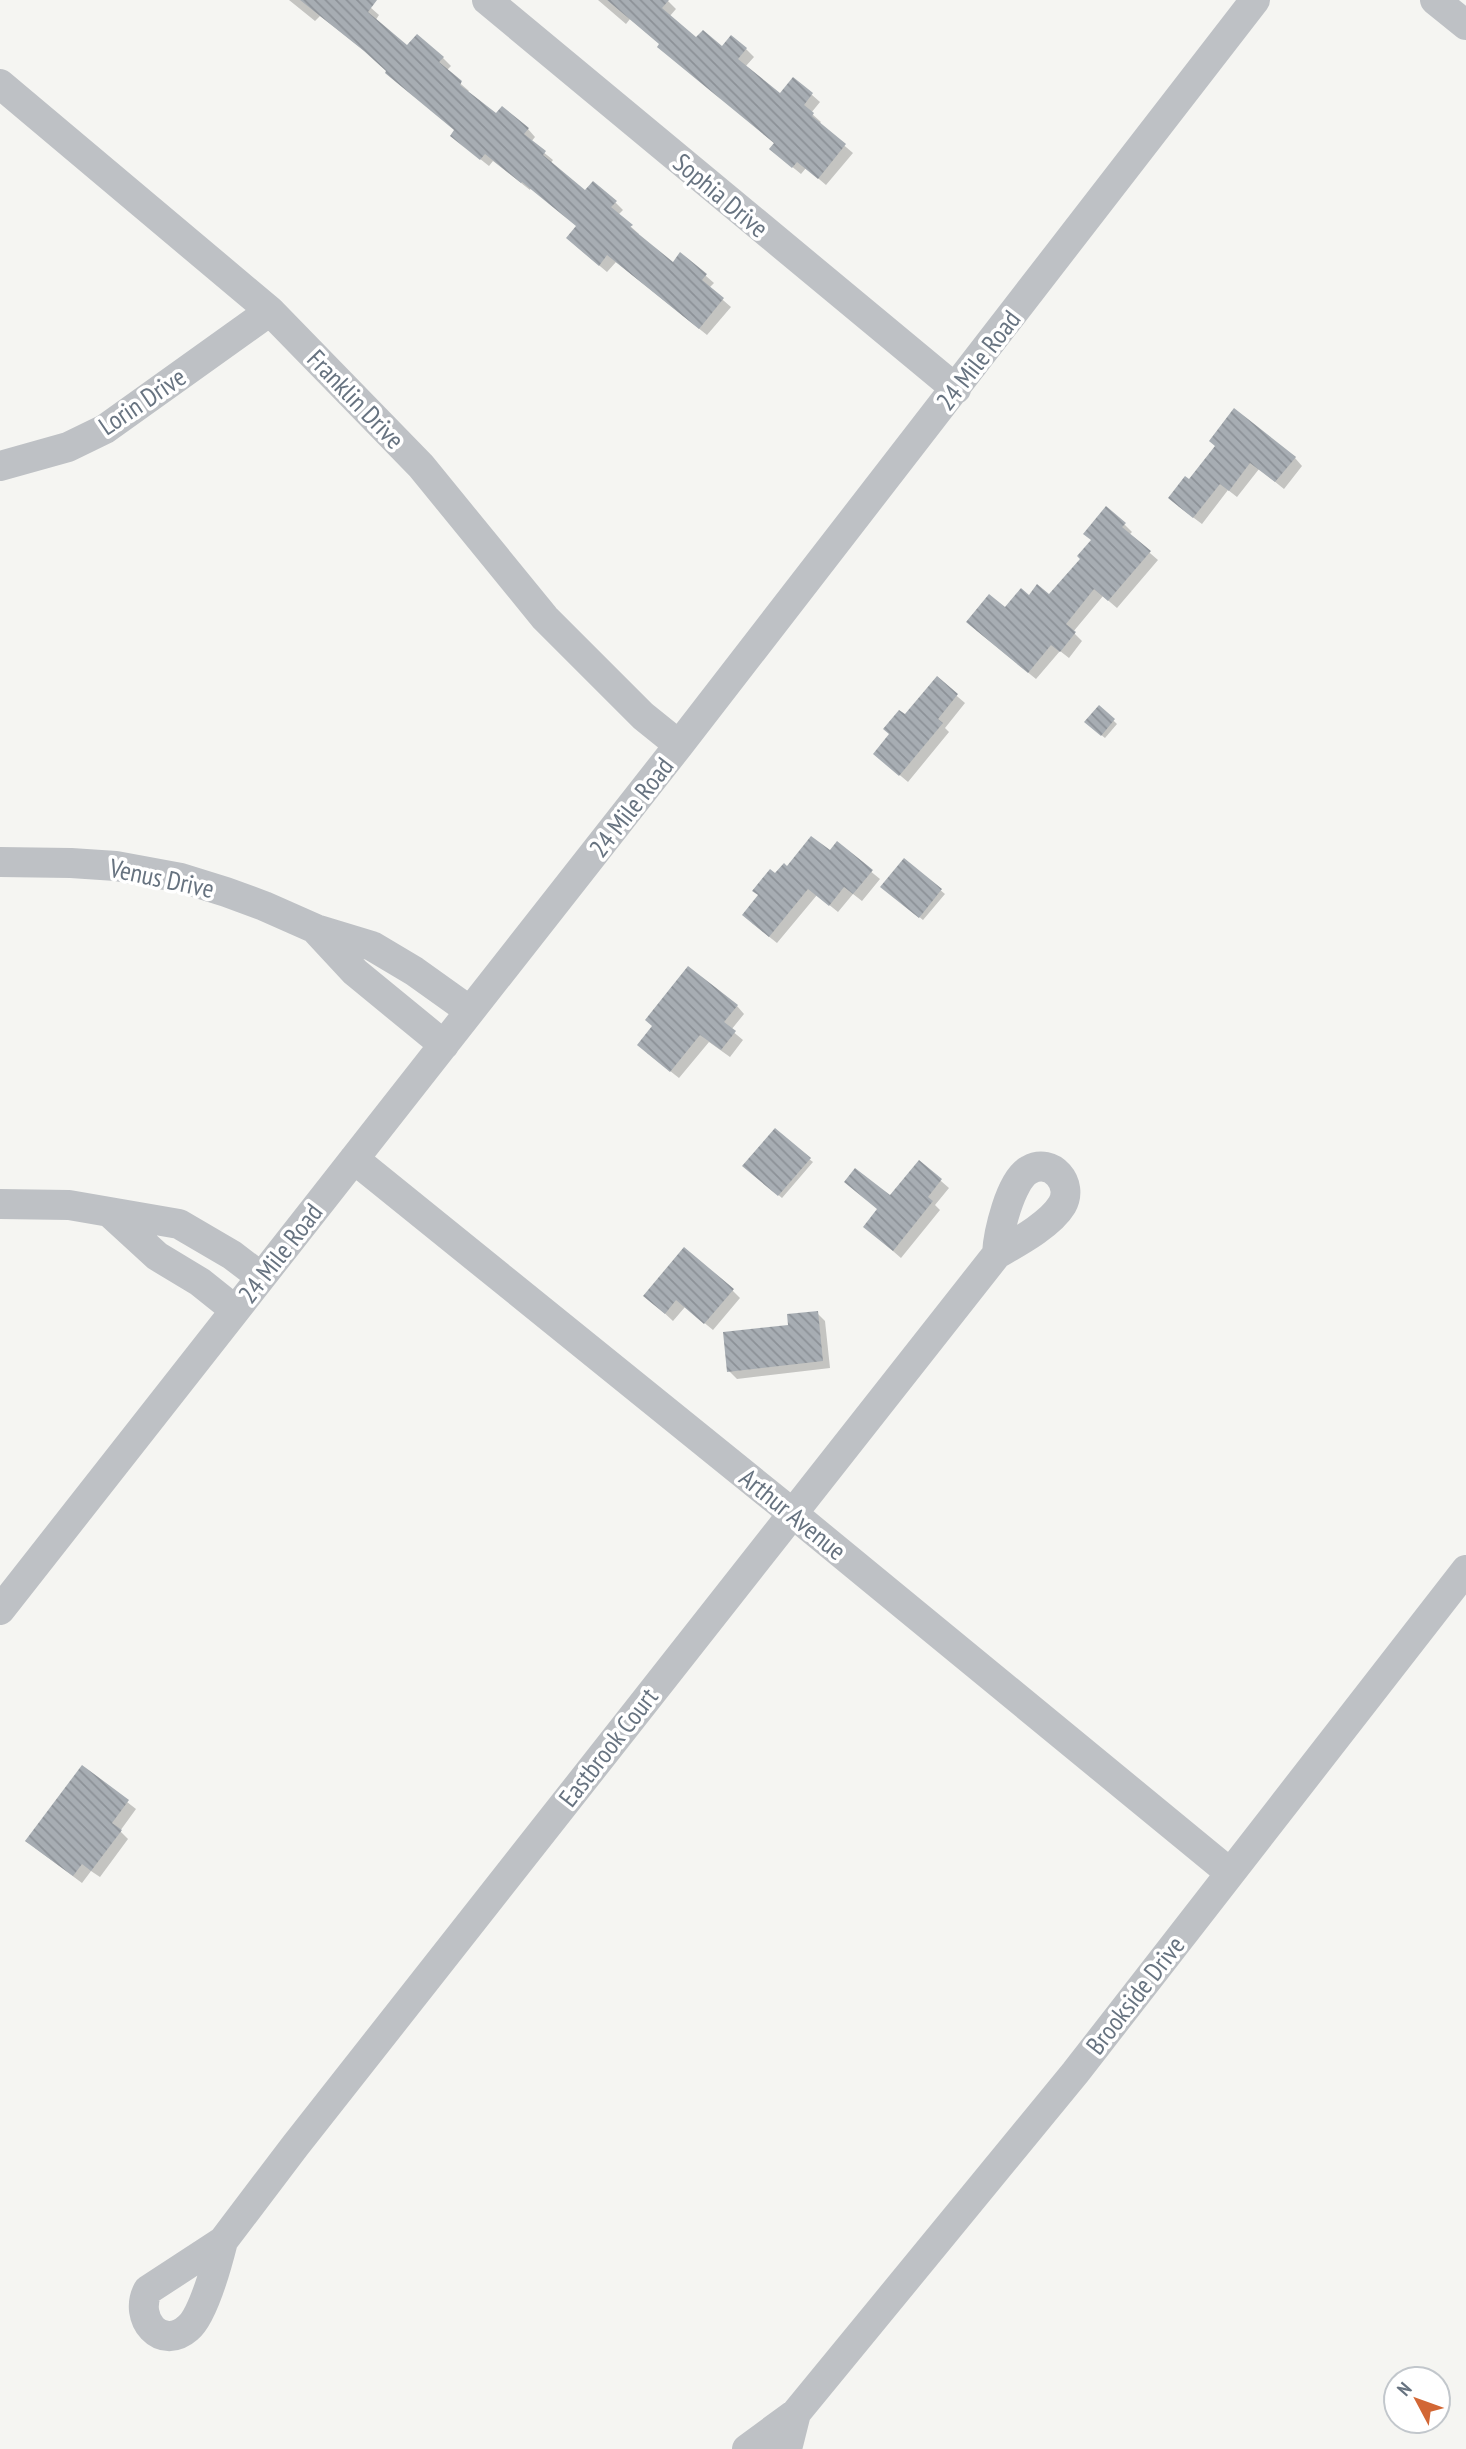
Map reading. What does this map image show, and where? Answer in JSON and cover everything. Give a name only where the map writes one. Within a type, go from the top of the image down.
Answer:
[{"type":"street","name":"Sophia Drive","points":[[487,0],[956,389]]},
{"type":"street","name":"24 Mile Road","points":[[0,1610],[680,745],[1255,0]]},
{"type":"street","points":[[1435,0],[1466,25]]},
{"type":"street","name":"Franklin Drive","points":[[0,84],[270,311],[421,466],[545,618],[643,716],[680,745]]},
{"type":"street","name":"Lorin Drive","points":[[0,466],[68,447],[105,429],[270,311]]},
{"type":"street","name":"Venus Drive","points":[[0,862],[116,866],[181,878],[264,906],[316,929],[372,946],[424,977],[470,1011]]},
{"type":"street","name":"Venus Drive","points":[[316,929],[355,972],[444,1045]]},
{"type":"street","name":"Arthur Avenue","points":[[354,1159],[792,1513],[1229,1872]]},
{"type":"street","points":[[0,1203],[69,1205],[179,1224],[232,1255],[261,1277]]},
{"type":"street","points":[[109,1212],[157,1256],[200,1282],[235,1310]]},
{"type":"street","name":"Eastbrook Court","points":[[223,2241],[997,1254]]},
{"type":"street","name":"Brookside Drive","points":[[747,2449],[796,2413],[1074,2073],[1466,1570]]},
{"type":"street","name":"Brookside Drive","points":[[786,2449],[796,2413]]},
{"type":"building","points":[[300,0],[377,0],[368,12],[407,45],[417,34],[444,57],[439,62],[462,81],[460,85],[496,113],[502,106],[529,128],[524,134],[546,151],[543,155],[585,190],[593,181],[617,201],[611,207],[633,225],[630,227],[673,262],[680,252],[707,274],[702,280],[724,298],[699,329],[607,255],[599,266],[566,238],[576,226],[485,154],[480,160],[450,136],[454,130],[385,73],[386,71],[364,51]]},
{"type":"building","points":[[607,0],[669,0],[662,8],[696,37],[703,30],[722,46],[731,35],[747,48],[738,59],[780,93],[793,77],[813,93],[804,105],[814,113],[812,116],[846,144],[818,179],[797,162],[792,168],[769,149],[774,143],[657,47],[659,44]]},
{"type":"building","points":[[1234,408],[1296,457],[1275,482],[1250,463],[1229,491],[1220,484],[1193,518],[1168,498],[1185,476],[1189,479],[1215,446],[1209,441]]},
{"type":"building","points":[[1106,506],[1126,523],[1122,527],[1151,551],[1108,601],[1094,589],[1066,624],[1076,632],[1060,652],[1051,645],[1028,673],[966,622],[989,594],[1005,607],[1021,588],[1029,595],[1037,584],[1049,594],[1080,559],[1077,556],[1091,540],[1083,534]]},
{"type":"building","points":[[937,676],[958,694],[938,719],[943,723],[899,776],[873,754],[889,734],[883,729],[899,710],[905,714]]},
{"type":"building","points":[[1099,705],[1115,719],[1101,736],[1084,722]]},
{"type":"building","points":[[811,836],[830,850],[837,841],[873,870],[853,894],[844,887],[829,906],[808,889],[769,937],[742,915],[758,895],[752,891],[770,869],[775,873],[784,863],[787,866]]},
{"type":"building","points":[[904,858],[942,889],[919,918],[880,887]]},
{"type":"building","points":[[688,966],[738,1005],[724,1022],[736,1031],[721,1050],[700,1035],[670,1072],[637,1045],[652,1026],[645,1020]]},
{"type":"building","points":[[775,1128],[811,1158],[778,1196],[742,1166]]},
{"type":"building","points":[[919,1160],[942,1179],[928,1197],[933,1201],[893,1251],[863,1227],[877,1209],[844,1182],[855,1168],[890,1195]]},
{"type":"building","points":[[684,1247],[734,1289],[704,1324],[676,1300],[665,1314],[643,1296]]},
{"type":"building","points":[[818,1311],[823,1361],[727,1372],[723,1332],[788,1325],[787,1314]]},
{"type":"building","points":[[82,1765],[129,1800],[112,1823],[122,1830],[91,1871],[82,1864],[73,1876],[25,1841]]}]
